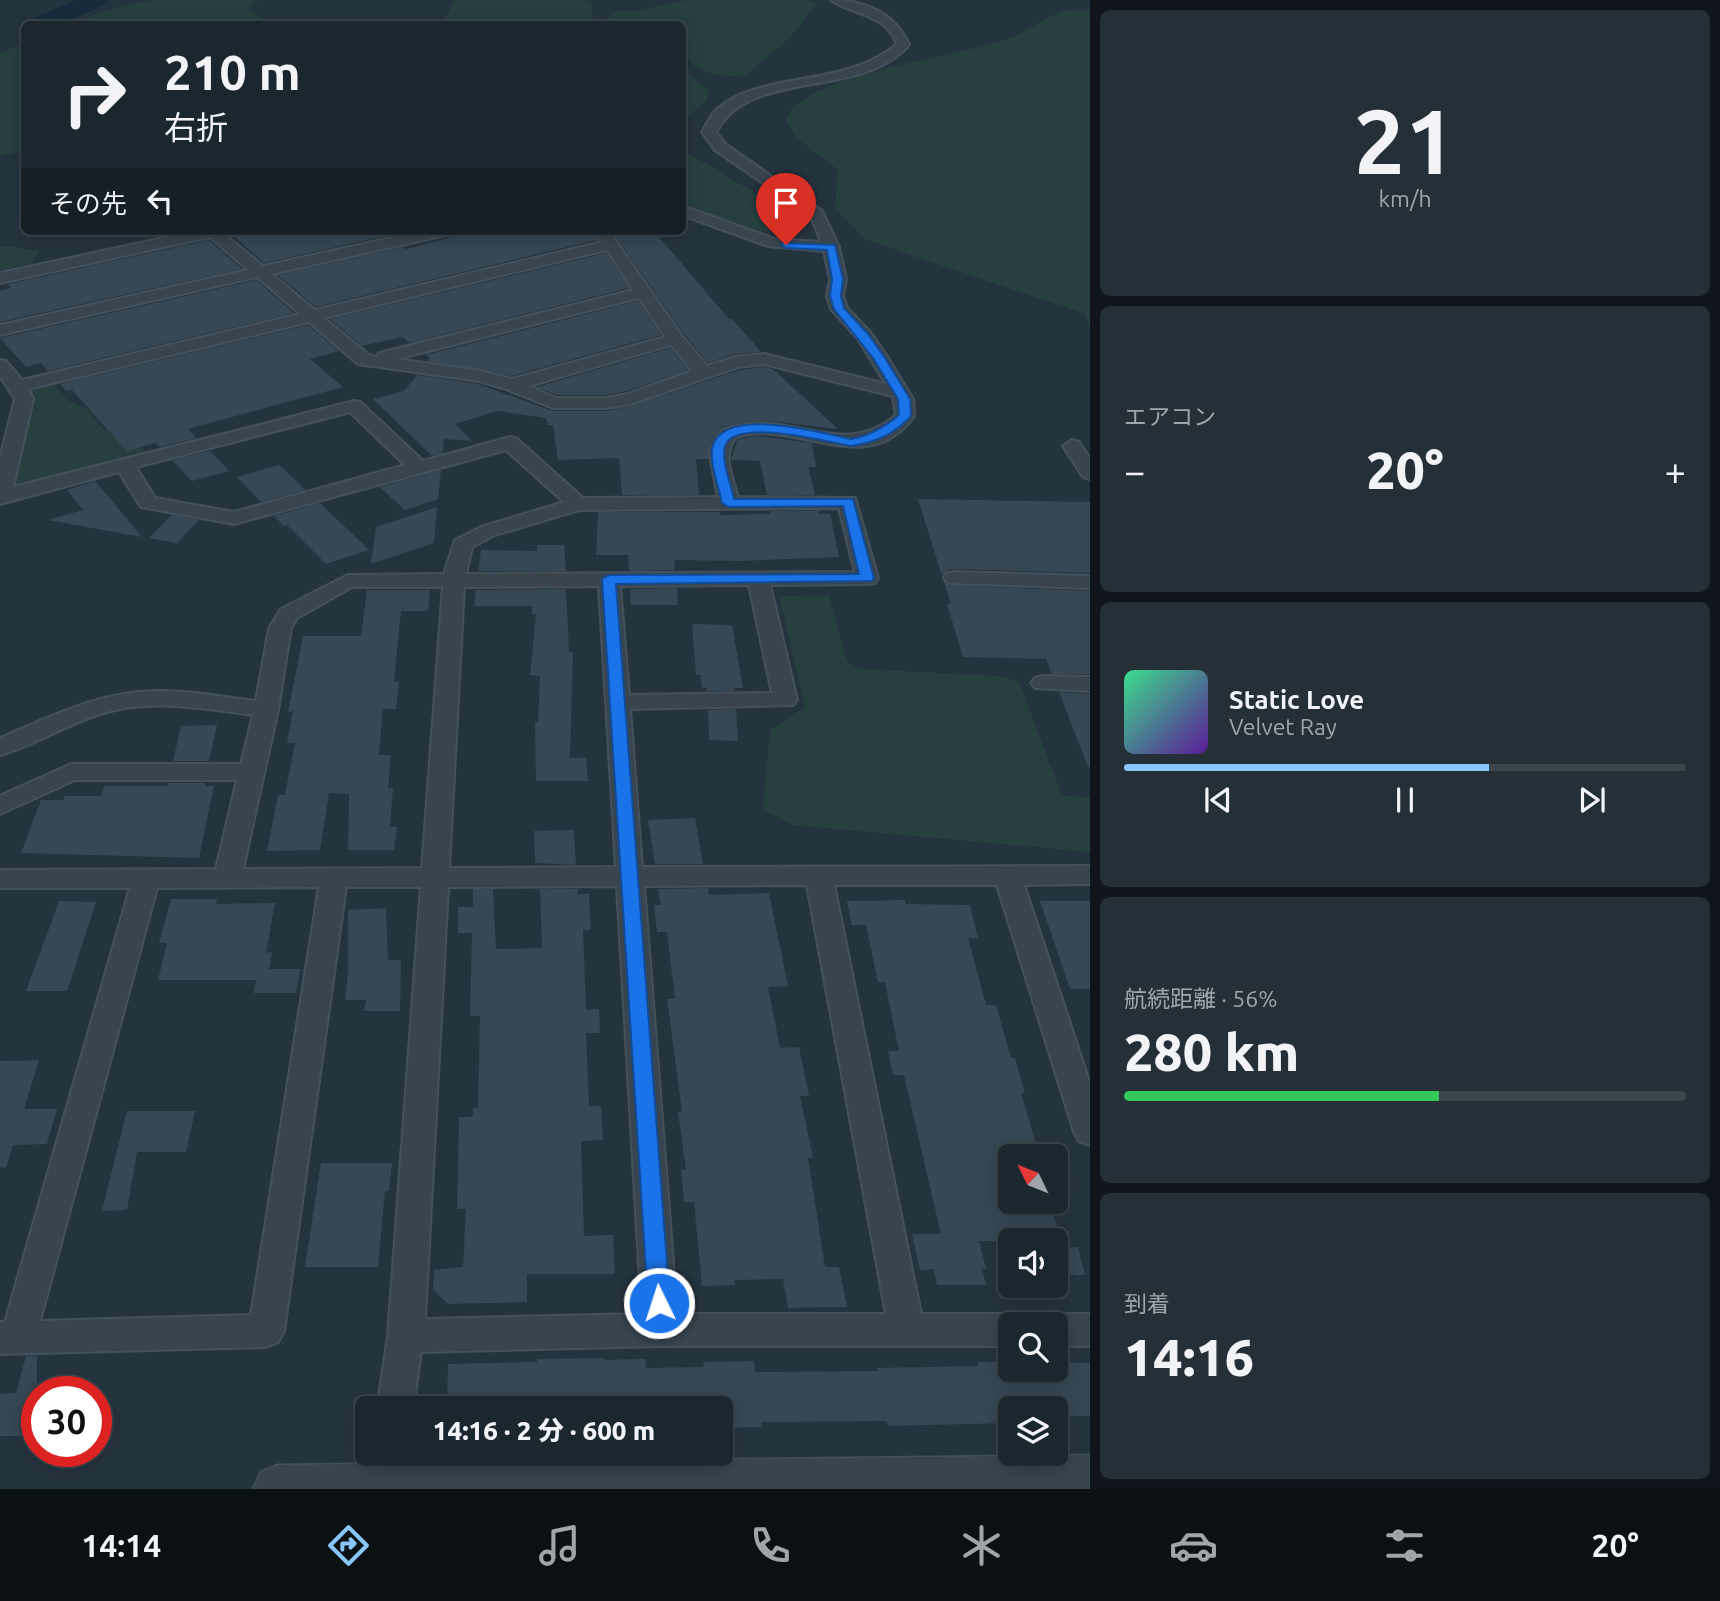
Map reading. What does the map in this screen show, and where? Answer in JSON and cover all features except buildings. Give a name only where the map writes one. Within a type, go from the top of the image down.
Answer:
[{"type":"street","points":[[729,503],[718,458],[719,446],[724,437],[746,429],[771,428],[851,443],[864,441],[892,427],[905,416],[904,399],[864,336],[839,309],[835,296],[838,279],[831,247],[817,214],[720,147],[709,132],[711,123],[724,108],[743,98],[871,69],[897,54],[903,45],[894,26],[870,12],[836,0]]},
{"type":"street","points":[[686,212],[773,243],[831,247]]},
{"type":"street","points":[[0,278],[196,235]]},
{"type":"street","points":[[220,235],[310,317],[364,360],[480,376],[512,385],[552,403],[605,403],[631,398],[735,362],[764,359],[898,392]]},
{"type":"street","points":[[0,330],[424,235]]},
{"type":"street","points":[[605,235],[675,339],[702,372]]},
{"type":"street","points":[[96,256],[111,239]]},
{"type":"street","points":[[18,387],[613,244]]},
{"type":"street","points":[[364,360],[400,354],[643,292]]},
{"type":"street","points":[[512,385],[675,339]]},
{"type":"street","points":[[0,365],[24,399],[0,496],[354,406],[418,467]]},
{"type":"street","points":[[125,466],[148,503],[234,518],[510,443],[578,504]]},
{"type":"street","points":[[1072,446],[1090,473]]},
{"type":"street","points":[[227,879],[266,710],[280,628],[289,614],[348,582],[454,579],[867,578],[848,502],[578,504],[488,531],[462,544],[454,579],[406,1336],[397,1396]]},
{"type":"street","points":[[955,578],[1090,582]]},
{"type":"street","points":[[609,579],[661,1330]]},
{"type":"street","points":[[618,702],[785,700],[758,579]]},
{"type":"street","points":[[1043,683],[1090,684]]},
{"type":"street","points":[[0,747],[114,702],[165,698],[266,710]]},
{"type":"street","points":[[0,806],[71,772],[252,772]]},
{"type":"street","points":[[1007,875],[1090,1132]]},
{"type":"street","points":[[0,879],[1090,875]]},
{"type":"street","points":[[819,876],[908,1330]]},
{"type":"street","points":[[146,879],[9,1338],[267,1331],[334,878]]},
{"type":"street","points":[[406,1336],[661,1330],[998,1330]]},
{"type":"street","points":[[1068,1330],[1090,1330]]},
{"type":"street","points":[[383,1489],[386,1466]]},
{"type":"street","points":[[278,1489],[1090,1479]]},
{"type":"green space","points":[[157,0],[260,0],[252,3],[249,10],[265,21],[77,21],[118,7]]},
{"type":"green space","points":[[455,0],[584,0],[591,5],[594,21],[444,21]]},
{"type":"green space","points":[[687,0],[807,0],[818,3],[789,38],[744,77],[705,72],[696,67],[686,54],[686,21],[606,20],[613,11],[635,11]]},
{"type":"green space","points":[[1090,10],[1090,328],[1085,314],[864,239],[835,208],[838,170],[795,136],[786,119],[799,103],[823,89],[853,78],[1010,38],[1062,12]]},
{"type":"green space","points":[[21,44],[21,152],[0,155],[0,53]]},
{"type":"green space","points":[[686,72],[710,92],[705,103],[686,118]]},
{"type":"green space","points":[[686,152],[755,193],[784,215],[786,226],[774,231],[761,231],[734,225],[686,203]]},
{"type":"green space","points":[[0,247],[40,251],[31,263],[0,270]]},
{"type":"green space","points":[[51,381],[67,400],[86,408],[104,430],[123,429],[150,456],[8,491],[25,387]]},
{"type":"green space","points":[[829,595],[847,662],[860,669],[1001,676],[1019,682],[1062,796],[1090,797],[1090,852],[792,825],[763,809],[770,730],[805,708],[779,596]]},
{"type":"waterway","points":[[47,21],[97,0]]},
{"type":"route","points":[[659,1303],[609,579],[867,578],[848,502],[729,503],[718,458],[719,446],[724,437],[734,432],[771,428],[851,443],[864,441],[892,427],[905,416],[904,399],[879,358],[864,336],[839,309],[835,296],[838,279],[832,262],[831,247],[786,245]]}]
